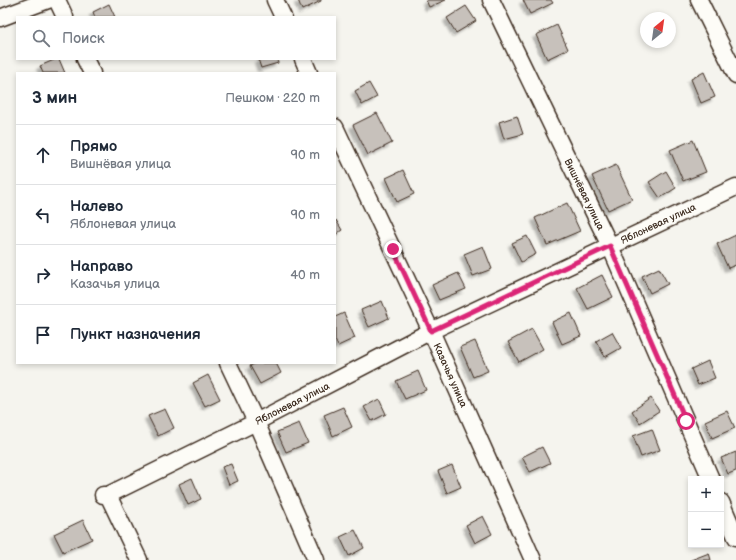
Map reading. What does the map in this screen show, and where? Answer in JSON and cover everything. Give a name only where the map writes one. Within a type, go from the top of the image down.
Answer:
[{"type":"street","points":[[0,18],[48,0]]},
{"type":"street","points":[[57,0],[65,16]]},
{"type":"street","points":[[275,0],[283,16]]},
{"type":"street","name":"Вишнёвая улица","points":[[491,0],[610,246],[710,476]]},
{"type":"street","points":[[699,0],[736,75]]},
{"type":"street","points":[[86,60],[92,72]]},
{"type":"street","points":[[303,60],[309,72]]},
{"type":"street","name":"Казачья улица","points":[[336,129],[431,331],[533,560]]},
{"type":"street","name":"Яблоневая улица","points":[[139,560],[106,495],[256,422],[431,331],[736,187]]},
{"type":"street","points":[[228,364],[256,422],[316,560]]},
{"type":"street","points":[[724,509],[736,537]]},
{"type":"building","points":[[298,0],[321,0],[321,1],[302,10]]},
{"type":"building","points":[[426,0],[446,0],[429,7]]},
{"type":"building","points":[[523,0],[551,0],[553,3],[530,14]]},
{"type":"building","points":[[109,4],[115,16],[95,16],[93,12]]},
{"type":"building","points":[[466,6],[476,21],[456,33],[447,18]]},
{"type":"building","points":[[557,25],[568,49],[547,59],[536,35]]},
{"type":"building","points":[[54,60],[59,60],[65,72],[43,72],[40,66]]},
{"type":"building","points":[[258,60],[277,60],[278,63],[261,68]]},
{"type":"building","points":[[704,72],[715,97],[701,103],[691,79]]},
{"type":"building","points":[[369,83],[377,97],[362,105],[355,91]]},
{"type":"building","points":[[377,113],[392,143],[368,155],[353,125]]},
{"type":"building","points":[[517,116],[523,134],[504,139],[499,122]]},
{"type":"building","points":[[693,140],[706,172],[683,181],[670,150]]},
{"type":"building","points":[[616,165],[632,199],[608,210],[592,176]]},
{"type":"building","points":[[403,170],[414,194],[397,202],[386,178]]},
{"type":"building","points":[[666,171],[676,188],[660,198],[649,182]]},
{"type":"building","points":[[567,203],[580,231],[547,245],[535,218]]},
{"type":"building","points":[[336,220],[342,230],[336,234]]},
{"type":"building","points":[[736,235],[736,265],[728,268],[717,244]]},
{"type":"building","points":[[527,236],[536,254],[521,262],[512,243]]},
{"type":"building","points":[[483,246],[492,269],[473,276],[464,254]]},
{"type":"building","points":[[659,268],[668,284],[650,293],[642,276]]},
{"type":"building","points":[[458,273],[466,289],[439,300],[432,285]]},
{"type":"building","points":[[602,275],[613,297],[588,309],[577,288]]},
{"type":"building","points":[[382,301],[389,318],[369,327],[361,310]]},
{"type":"building","points":[[344,313],[355,338],[338,346],[336,342],[336,317]]},
{"type":"building","points":[[571,313],[581,336],[562,344],[552,322]]},
{"type":"building","points":[[532,329],[543,349],[519,362],[508,342]]},
{"type":"building","points":[[612,332],[621,348],[605,357],[596,341]]},
{"type":"building","points":[[475,341],[488,371],[473,377],[460,347]]},
{"type":"building","points":[[708,361],[715,378],[698,385],[691,369]]},
{"type":"building","points":[[254,364],[276,364],[281,373],[260,384],[250,366]]},
{"type":"building","points":[[418,371],[426,390],[405,399],[396,381]]},
{"type":"building","points":[[208,375],[220,399],[205,406],[193,383]]},
{"type":"building","points":[[651,398],[659,411],[640,423],[632,411]]},
{"type":"building","points":[[379,399],[386,414],[372,421],[364,407]]},
{"type":"building","points":[[343,407],[352,427],[333,436],[324,415]]},
{"type":"building","points":[[165,409],[174,428],[158,436],[148,416]]},
{"type":"building","points":[[727,411],[735,428],[712,438],[705,421]]},
{"type":"building","points":[[299,423],[308,443],[286,452],[277,432]]},
{"type":"building","points":[[652,429],[660,450],[641,457],[633,436]]},
{"type":"building","points":[[542,447],[550,463],[530,472],[522,457]]},
{"type":"building","points":[[736,452],[736,471],[728,474],[721,458]]},
{"type":"building","points":[[231,464],[238,481],[229,485],[222,467]]},
{"type":"building","points":[[452,465],[461,487],[447,493],[438,471]]},
{"type":"building","points":[[192,478],[201,499],[188,505],[179,484]]},
{"type":"building","points":[[483,516],[492,534],[475,543],[466,525]]},
{"type":"building","points":[[83,520],[92,539],[63,552],[54,534]]},
{"type":"building","points":[[355,530],[364,548],[349,556],[340,537]]},
{"type":"building","points":[[709,553],[711,560],[691,560]]},
{"type":"route","points":[[393,249],[431,331],[610,246],[686,421]]}]
